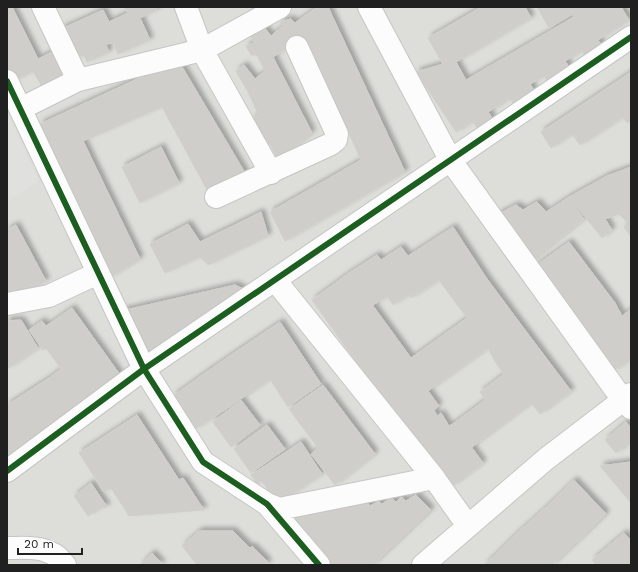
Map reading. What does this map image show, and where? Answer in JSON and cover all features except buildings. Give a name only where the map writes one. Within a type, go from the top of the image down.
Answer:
[{"type":"street","points":[[43,7],[78,80]]},
{"type":"street","points":[[186,7],[202,50],[271,173]]},
{"type":"street","points":[[20,109],[78,80],[202,50],[280,7]]},
{"type":"street","points":[[369,7],[450,161],[628,401],[546,459],[423,565]]},
{"type":"street","points":[[7,471],[144,369],[631,37]]},
{"type":"street","points":[[216,197],[271,173],[331,144],[337,137],[337,134],[296,47]]},
{"type":"street","points":[[7,81],[144,369],[203,462],[267,504],[279,509],[434,478]]},
{"type":"street","points":[[7,304],[49,296],[98,273]]},
{"type":"street","points":[[275,280],[434,478],[468,526]]},
{"type":"street","points":[[267,504],[319,565]]},
{"type":"street","points":[[7,548],[43,550],[54,554],[65,565]]},
{"type":"shaded area","points":[[7,7],[631,7],[631,565],[7,565]]},
{"type":"shaded area","points":[[10,118],[39,181],[7,201],[7,119]]},
{"type":"cycle path","points":[[7,471],[144,369],[631,37]]},
{"type":"cycle path","points":[[7,81],[144,369],[203,462],[267,504],[319,565]]}]
